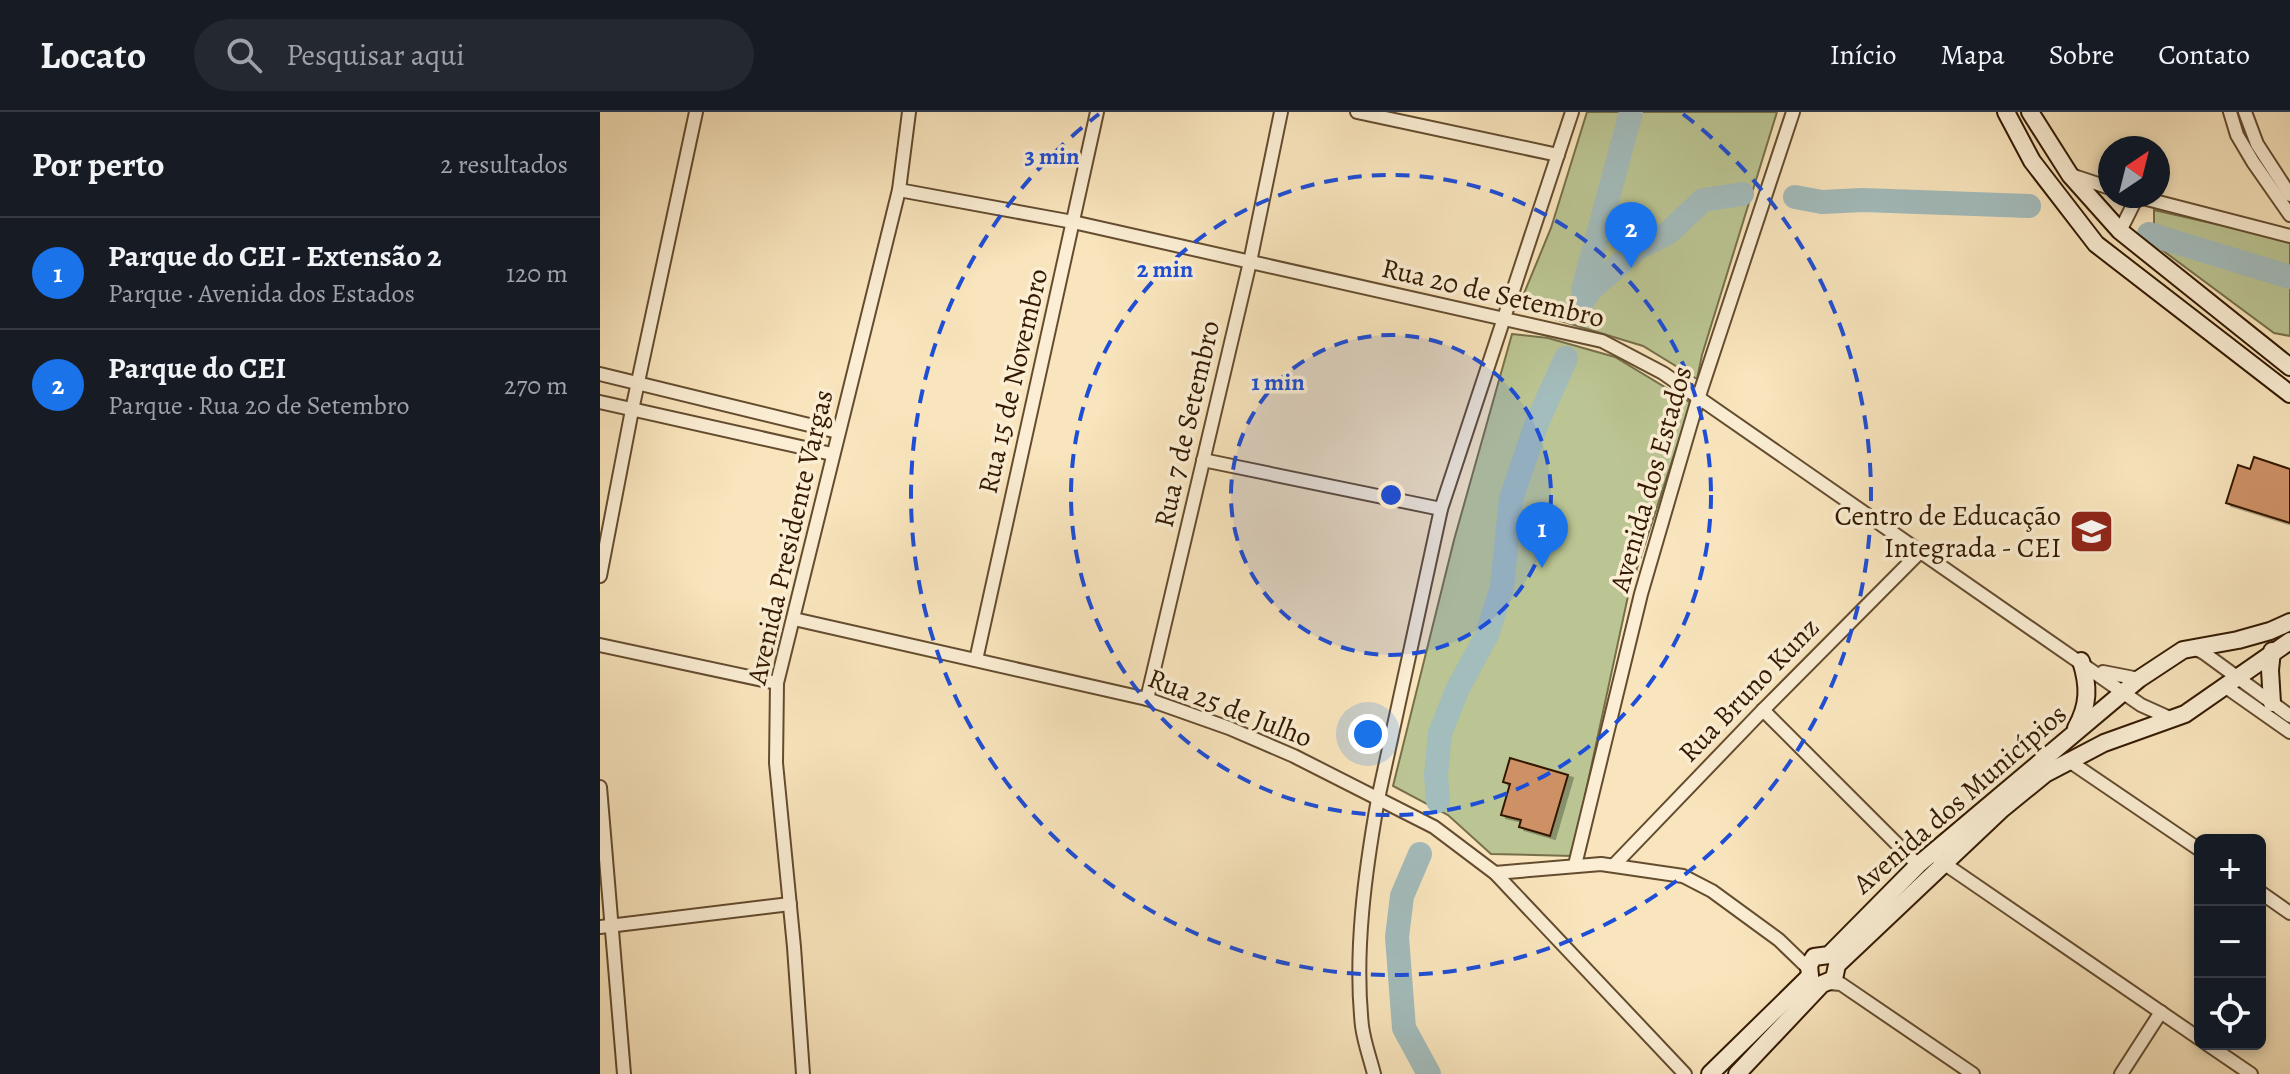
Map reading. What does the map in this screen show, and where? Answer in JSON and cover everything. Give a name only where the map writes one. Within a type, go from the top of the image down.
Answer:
[{"type":"main road","points":[[2006,112],[2032,161],[2096,244],[2290,394]]},
{"type":"main road","points":[[2030,112],[2070,175],[2120,231],[2290,367]]},
{"type":"main road","name":"Avenida dos Municípios","points":[[1710,1074],[1825,971],[1938,859],[2123,691],[2183,650],[2238,640],[2290,622]]},
{"type":"main road","name":"Avenida dos Municípios","points":[[1737,1074],[1918,865],[1938,859],[2045,774],[2104,743],[2200,706],[2272,651],[2290,641]]},
{"type":"main road","points":[[2272,651],[2272,703]]},
{"type":"main road","points":[[2072,735],[2082,718],[2088,696],[2088,682],[2081,661]]},
{"type":"street","points":[[600,576],[637,383],[696,112]]},
{"type":"street","name":"Rua 15 de Novembro","points":[[976,660],[1097,112]]},
{"type":"street","name":"Rua 7 de Setembro","points":[[1147,699],[1250,262],[1281,112]]},
{"type":"street","points":[[1357,112],[1408,117],[1558,155]]},
{"type":"street","points":[[1374,1074],[1362,1027],[1361,947],[1370,844],[1378,799],[1441,509],[1572,112]]},
{"type":"street","name":"Avenida dos Estados","points":[[1575,865],[1641,594],[1698,399],[1793,112]]},
{"type":"street","points":[[2230,112],[2237,135],[2290,215]]},
{"type":"street","points":[[2245,112],[2257,144],[2290,195]]},
{"type":"street","name":"Avenida Presidente Vargas","points":[[803,1074],[776,763],[777,683],[899,190],[905,113]]},
{"type":"street","points":[[2070,175],[2098,184]]},
{"type":"street","name":"Rua 20 de Setembro","points":[[899,190],[1073,222],[1602,341],[1663,373],[2151,711],[2172,719]]},
{"type":"street","points":[[2170,205],[2290,236]]},
{"type":"street","points":[[2120,231],[2131,208]]},
{"type":"street","points":[[600,374],[838,432]]},
{"type":"street","points":[[600,402],[832,454]]},
{"type":"street","points":[[1203,460],[1441,509]]},
{"type":"street","name":"Rua Bruno Kunz","points":[[1615,864],[1920,552]]},
{"type":"street","name":"Rua 25 de Julho","points":[[794,619],[1147,699],[1229,728],[1294,756],[1434,827],[1495,873],[1685,1074]]},
{"type":"street","points":[[600,645],[777,683]]},
{"type":"street","points":[[2194,648],[2231,683],[2287,722]]},
{"type":"street","points":[[2081,661],[2109,674],[2139,679]]},
{"type":"street","points":[[2231,683],[2272,703],[2287,722]]},
{"type":"street","points":[[1763,710],[1918,865]]},
{"type":"street","points":[[2069,761],[2194,846]]},
{"type":"street","points":[[600,787],[605,926],[624,1074]]},
{"type":"street","points":[[1938,859],[2194,1035]]},
{"type":"street","points":[[1495,873],[1615,864],[1683,876],[1712,891],[1973,1074]]},
{"type":"street","points":[[2266,896],[2290,913]]},
{"type":"street","points":[[605,926],[790,904]]},
{"type":"street","points":[[2121,1074],[2161,1012]]},
{"type":"street","points":[[2216,1050],[2251,1074]]},
{"type":"green space","points":[[1587,112],[1777,112],[1697,379],[1643,346],[1518,308],[1551,228]]},
{"type":"green space","points":[[2154,210],[2290,241],[2290,336],[2274,333],[2154,244]]},
{"type":"green space","points":[[1512,334],[1548,338],[1615,357],[1691,403],[1628,596],[1572,856],[1491,854],[1448,815],[1393,786],[1454,540]]},
{"type":"building","points":[[2254,457],[2290,469],[2290,523],[2226,503],[2238,465],[2250,469]]},
{"type":"building","points":[[1510,758],[1568,775],[1550,836],[1519,827],[1521,820],[1501,815],[1510,784],[1503,782]]},
{"type":"waterway","points":[[1583,290],[1631,112]]},
{"type":"waterway","points":[[1578,308],[1590,290],[1638,248],[1668,233],[1703,200],[1742,194]]},
{"type":"waterway","points":[[1795,197],[1822,202],[1863,200],[2029,206]]},
{"type":"waterway","points":[[2149,234],[2290,277]]},
{"type":"waterway","points":[[1438,801],[1436,775],[1440,733],[1458,688],[1487,635],[1502,587],[1511,499],[1537,423],[1566,358]]},
{"type":"waterway","points":[[1420,854],[1402,896],[1397,937],[1404,1028],[1429,1074]]},
{"type":"place","name":"Parque do CEI","points":[[1631,268]]},
{"type":"place","name":"Centro de Educação Integrada - CEI","points":[[2092,532]]},
{"type":"place","name":"Parque do CEI - Extensão 2","points":[[1542,568]]}]
